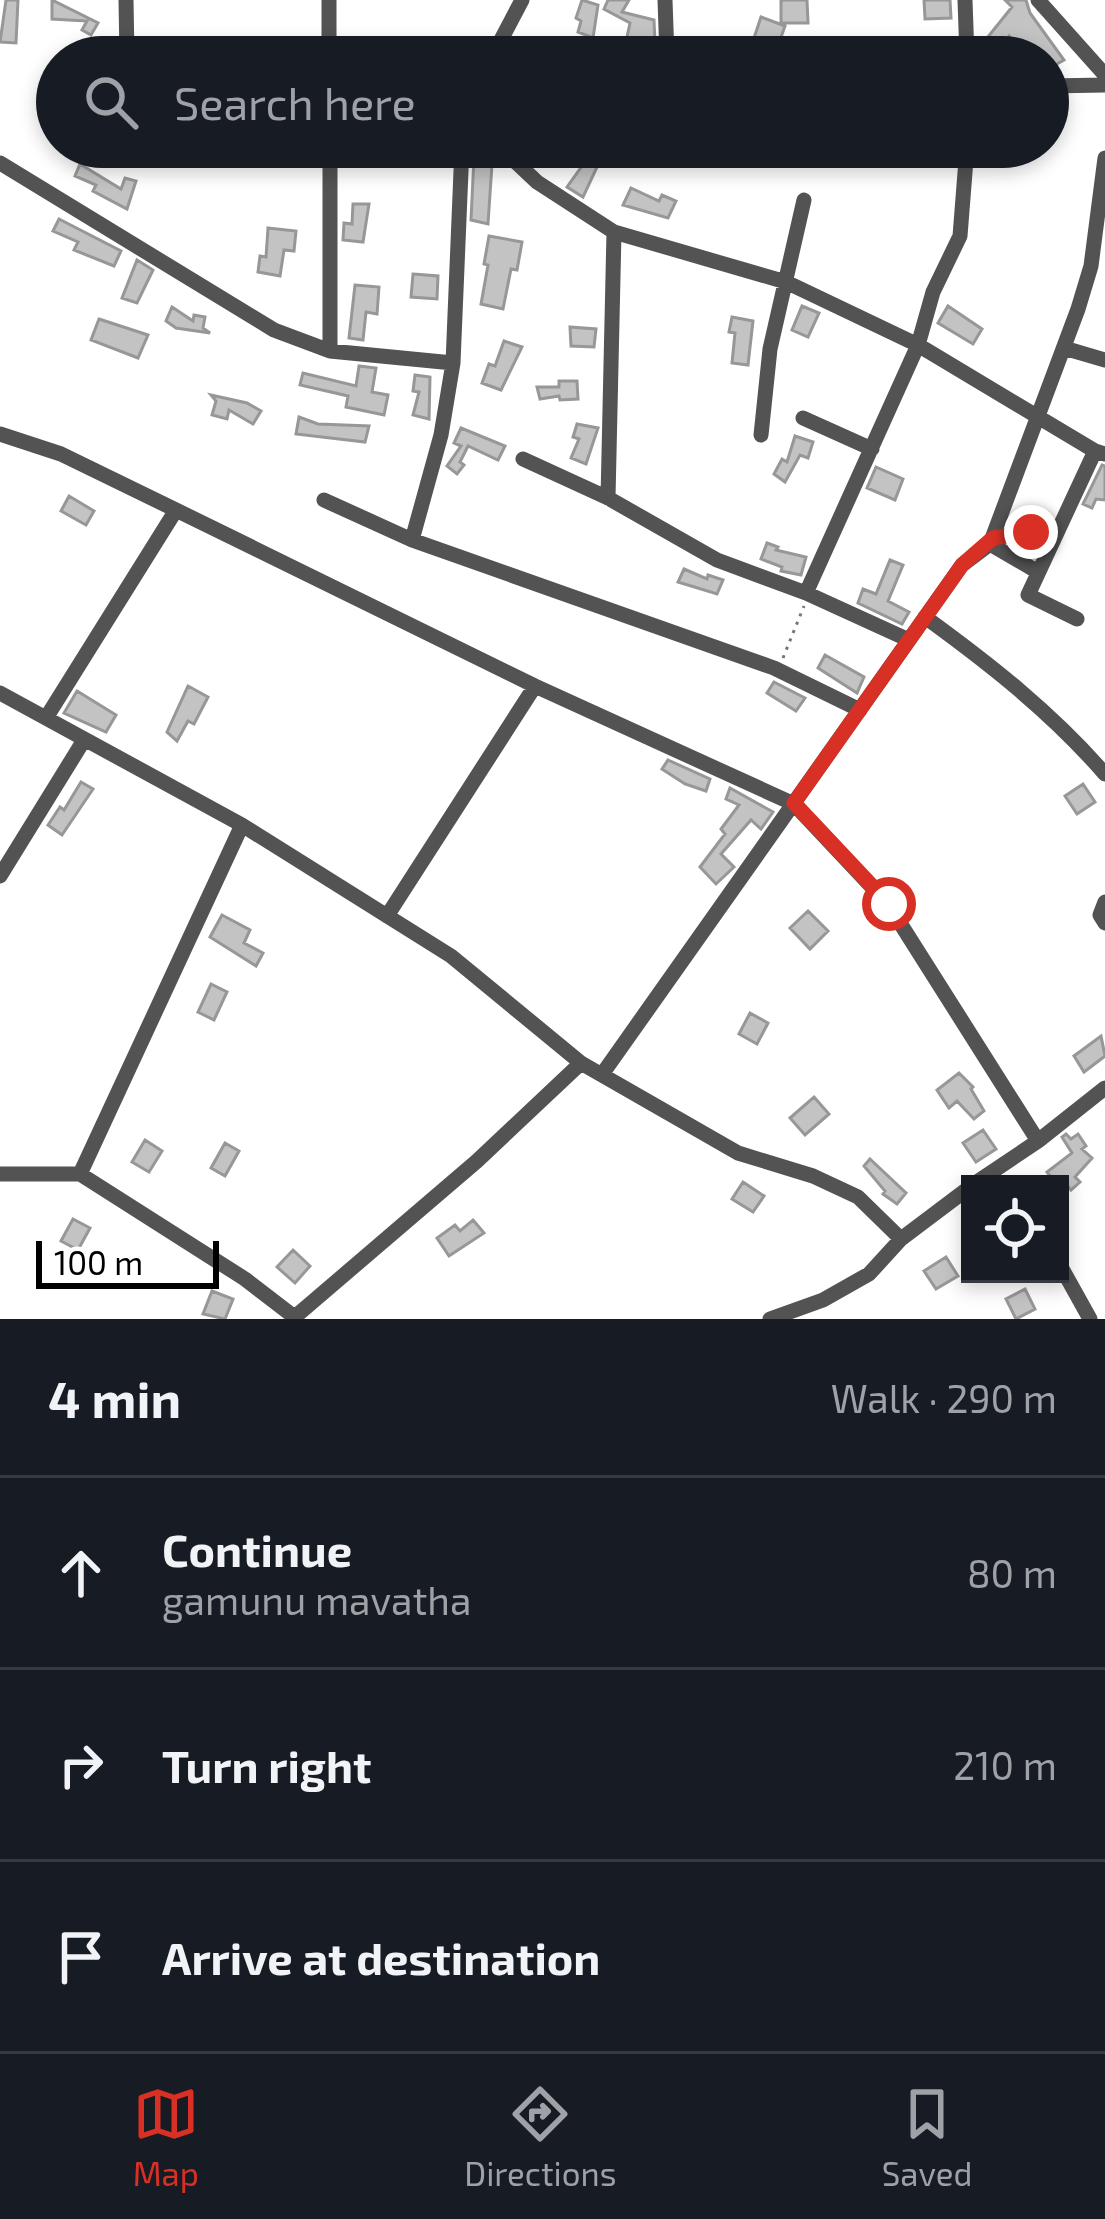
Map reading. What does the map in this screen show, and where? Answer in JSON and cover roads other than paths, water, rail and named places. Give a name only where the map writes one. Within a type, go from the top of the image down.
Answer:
[{"type":"street","points":[[126,0],[127,36]]},
{"type":"street","points":[[329,0],[329,36]]},
{"type":"street","points":[[503,36],[522,0]]},
{"type":"street","points":[[665,0],[666,36]]},
{"type":"street","points":[[965,0],[966,36]]},
{"type":"street","points":[[1038,0],[1105,75]]},
{"type":"street","points":[[1069,86],[1105,85]]},
{"type":"street","points":[[603,1072],[962,565],[992,541],[1091,266],[1105,158]]},
{"type":"street","points":[[0,163],[274,330],[330,351],[453,364]]},
{"type":"street","points":[[330,168],[330,351]]},
{"type":"street","points":[[412,540],[441,435],[453,364],[461,168]]},
{"type":"street","points":[[522,168],[614,232],[786,282],[918,345],[1100,453],[1028,596],[1077,619]]},
{"type":"street","points":[[806,593],[918,345],[933,292],[960,236],[966,168]]},
{"type":"street","points":[[761,435],[770,349],[804,200]]},
{"type":"street","points":[[608,498],[614,232]]},
{"type":"street","points":[[1064,348],[1105,360]]},
{"type":"street","points":[[803,418],[872,449]]},
{"type":"street","points":[[0,434],[61,454],[535,686],[794,803],[889,904],[1038,1141]]},
{"type":"street","points":[[523,459],[608,498],[717,560],[806,593],[909,640]]},
{"type":"street","points":[[324,500],[412,540],[774,668],[860,710]]},
{"type":"street","points":[[46,718],[176,510]]},
{"type":"street","points":[[992,541],[1038,572]]},
{"type":"street","points":[[925,616],[1066,729],[1105,775]]},
{"type":"street","points":[[387,916],[535,686]]},
{"type":"street","points":[[0,693],[242,825],[452,956],[581,1063],[738,1153],[814,1176],[858,1197],[901,1240]]},
{"type":"street","points":[[0,876],[84,740]]},
{"type":"street","points":[[80,1174],[242,825]]},
{"type":"street","points":[[1105,902],[1100,915],[1105,922]]},
{"type":"street","points":[[0,1174],[80,1174],[296,1318],[477,1161],[581,1063]]},
{"type":"street","points":[[1000,1175],[1105,1088]]},
{"type":"street","points":[[770,1319],[824,1300],[869,1274],[901,1240],[961,1194]]},
{"type":"street","points":[[1069,1281],[1090,1319]]}]
